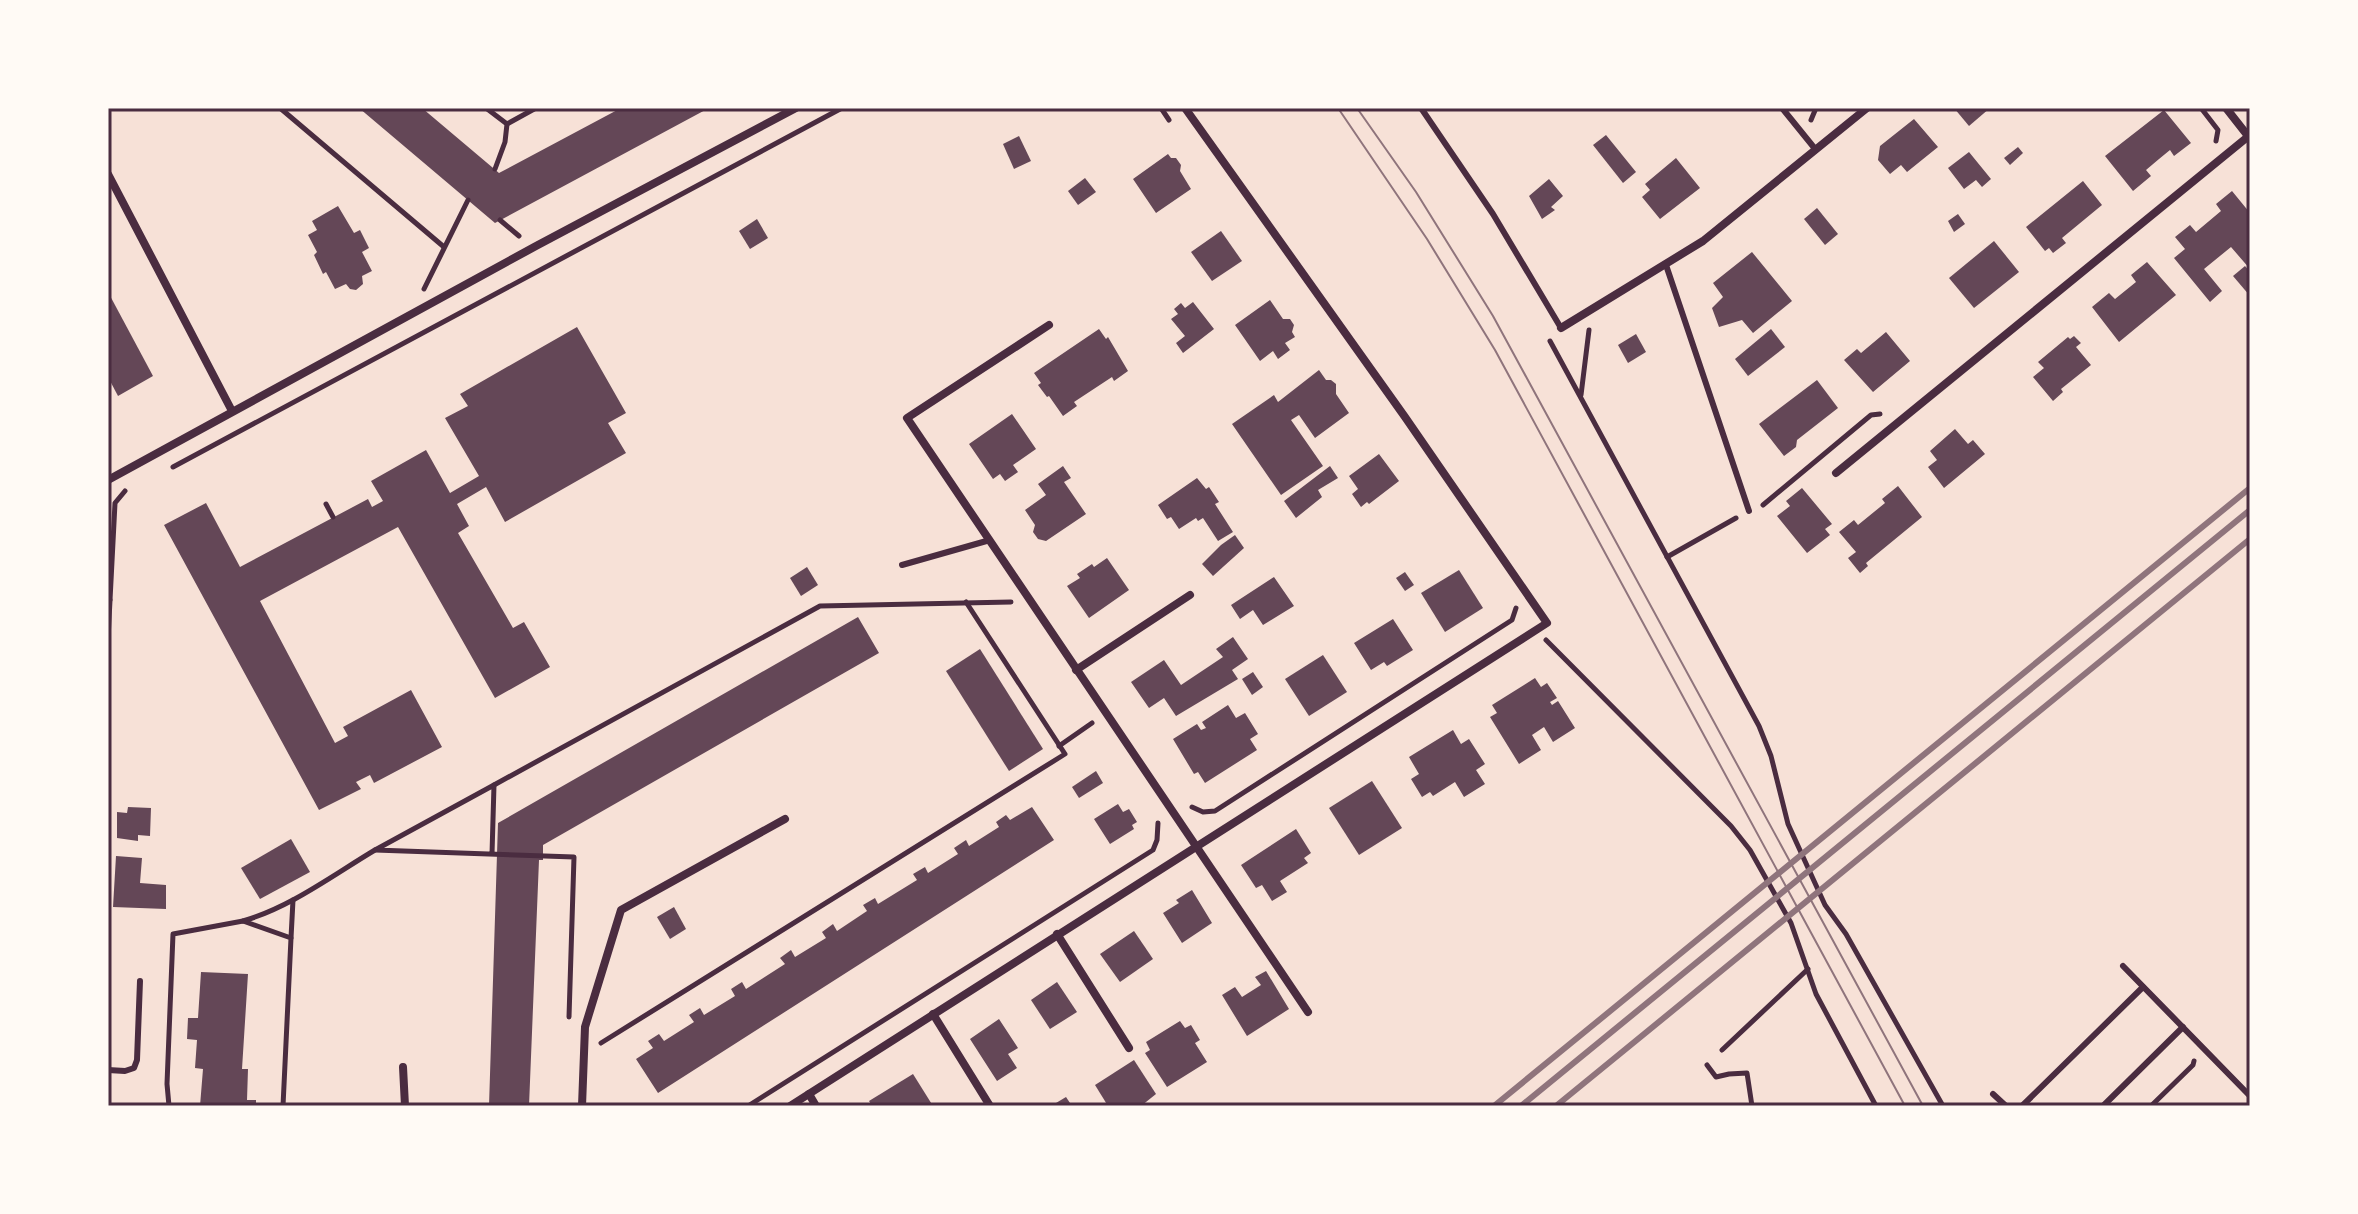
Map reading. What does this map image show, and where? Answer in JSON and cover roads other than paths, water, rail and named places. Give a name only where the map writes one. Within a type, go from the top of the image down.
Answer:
[{"type":"street","points":[[108,480],[796,108]]},
{"type":"street","points":[[790,1106],[1547,623],[1185,108]]},
{"type":"street","points":[[1561,328],[1703,241],[1867,108]]},
{"type":"street","points":[[1836,473],[2249,136],[2226,108]]},
{"type":"street","points":[[108,174],[232,411]]},
{"type":"street","points":[[1049,325],[907,418],[1308,1012]]},
{"type":"street","points":[[1076,670],[1190,595]]},
{"type":"street","points":[[582,1106],[585,1027],[621,910],[785,819]]},
{"type":"street","points":[[1057,934],[1129,1048]]},
{"type":"street","points":[[933,1014],[990,1106]]},
{"type":"street","points":[[403,1067],[405,1106]]},
{"type":"street","points":[[809,1094],[816,1106]]},
{"type":"lane","points":[[1421,108],[1493,214],[1561,328]]},
{"type":"lane","points":[[1782,108],[1816,150]]},
{"type":"lane","points":[[1666,265],[1749,511]]},
{"type":"lane","points":[[902,565],[990,540]]},
{"type":"lane","points":[[2123,966],[2250,1096]]},
{"type":"lane","points":[[108,1070],[134,1068],[137,1060],[140,981]]},
{"type":"lane","points":[[2022,1106],[2143,987]]},
{"type":"lane","points":[[2103,1106],[2183,1027]]},
{"type":"lane","points":[[1993,1094],[2006,1106]]},
{"type":"tram line","points":[[1338,108],[1427,239],[1495,350],[1905,1106]]},
{"type":"tram line","points":[[1357,108],[1416,192],[1493,316],[1923,1106]]},
{"type":"railway","points":[[1494,1106],[2250,488]]},
{"type":"railway","points":[[1521,1106],[2250,510]]},
{"type":"railway","points":[[1556,1106],[2250,539]]}]
